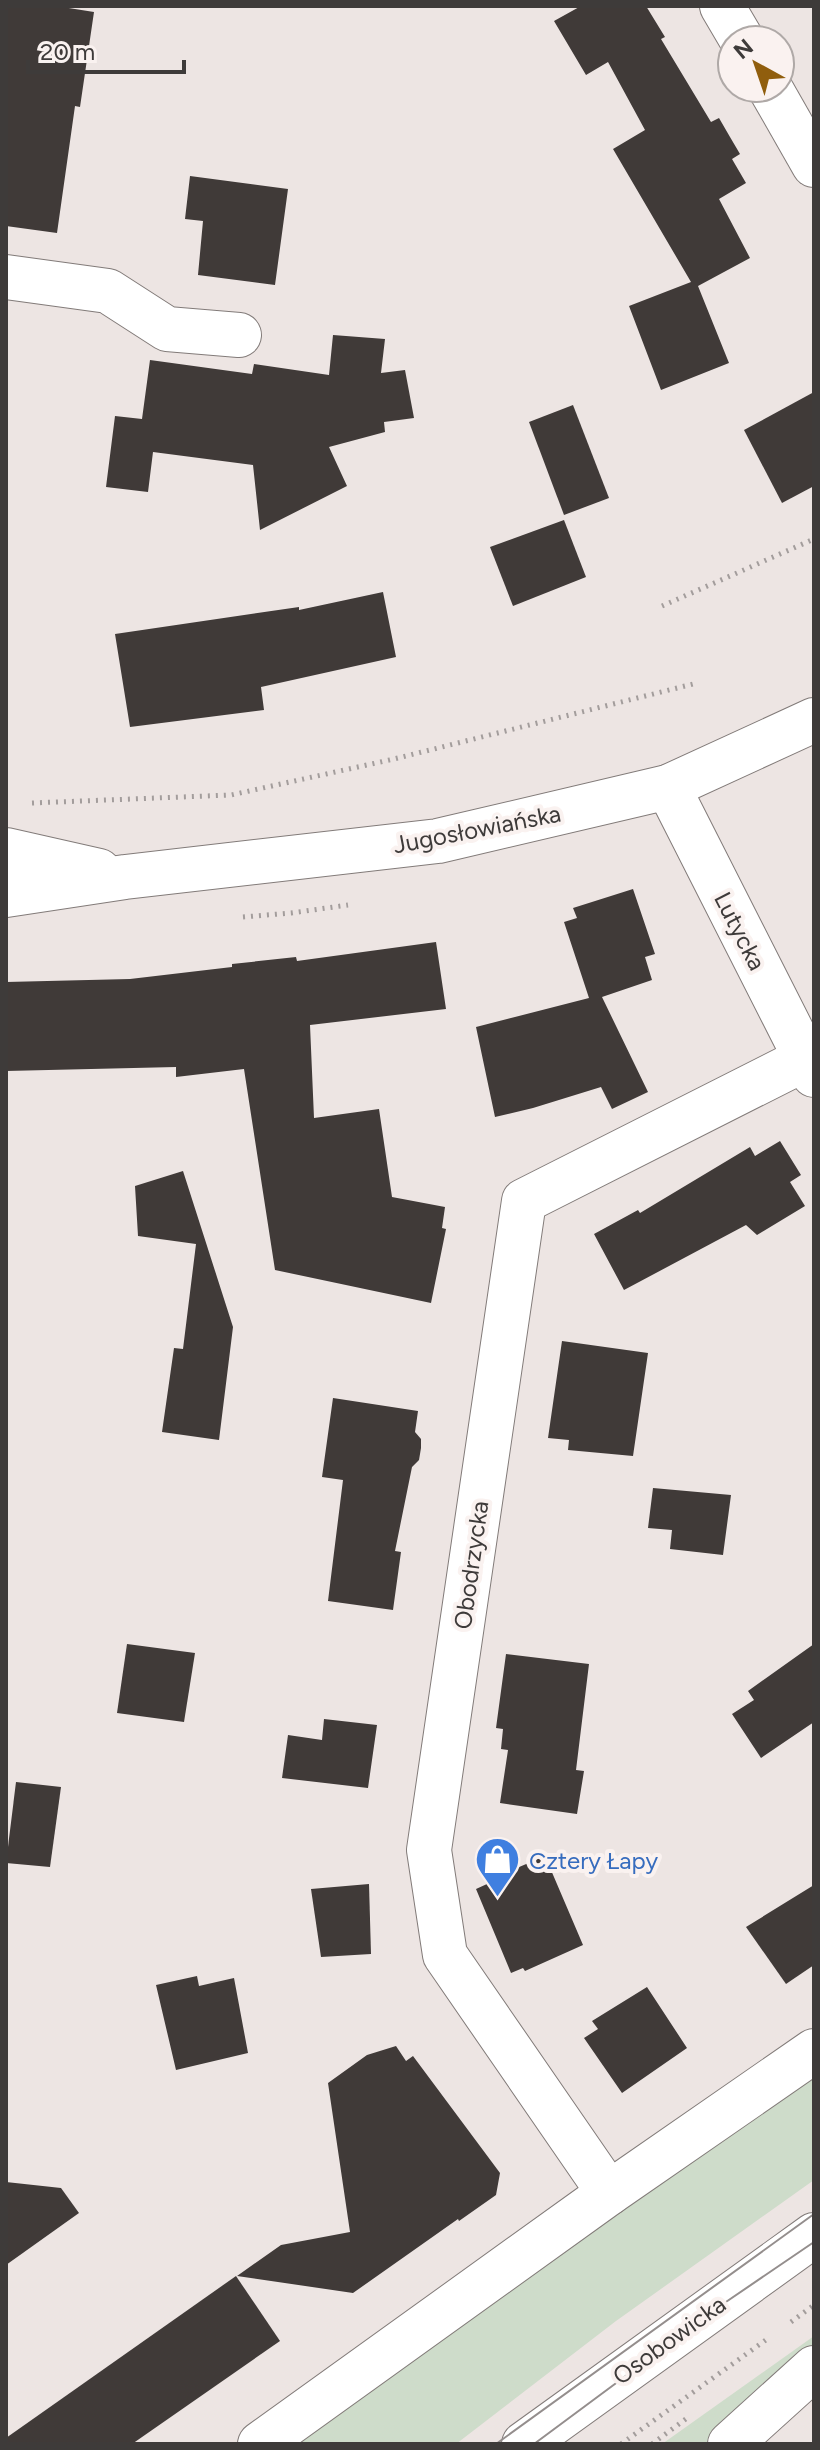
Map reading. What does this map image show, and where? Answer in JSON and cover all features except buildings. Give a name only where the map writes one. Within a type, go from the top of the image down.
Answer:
[{"type":"street","points":[[722,6],[733,24]]},
{"type":"street","points":[[779,104],[814,165]]},
{"type":"street","points":[[6,277],[108,291],[167,329],[239,335]]},
{"type":"street","name":"Jugosłowiańska","points":[[6,895],[125,877],[438,841],[668,787],[814,720]]},
{"type":"street","name":"Lutycka","points":[[668,787],[809,1067]]},
{"type":"street","name":"Jugosłowiańska","points":[[6,850],[125,877]]},
{"type":"street","name":"Obodrzycka","points":[[599,2179],[445,1955],[429,1850],[524,1201],[809,1067]]},
{"type":"street","points":[[260,2444],[599,2179],[814,2051]]},
{"type":"street","name":"Osobowicka","points":[[524,2444],[814,2235]]},
{"type":"street","points":[[730,2444],[814,2368]]},
{"type":"path","points":[[662,606],[814,539]]},
{"type":"path","points":[[20,803],[231,795],[394,759],[693,684]]},
{"type":"path","points":[[621,2444],[814,2305]]},
{"type":"green space","points":[[814,2074],[814,2180],[616,2321],[456,2444],[296,2444],[645,2190]]},
{"type":"green space","points":[[814,2336],[814,2349],[713,2444],[662,2444]]},
{"type":"tram line","points":[[496,2444],[814,2214]]},
{"type":"tram line","points":[[534,2444],[720,2306],[814,2242]]},
{"type":"place","name":"Cztery Łapy","points":[[498,1899]]}]
